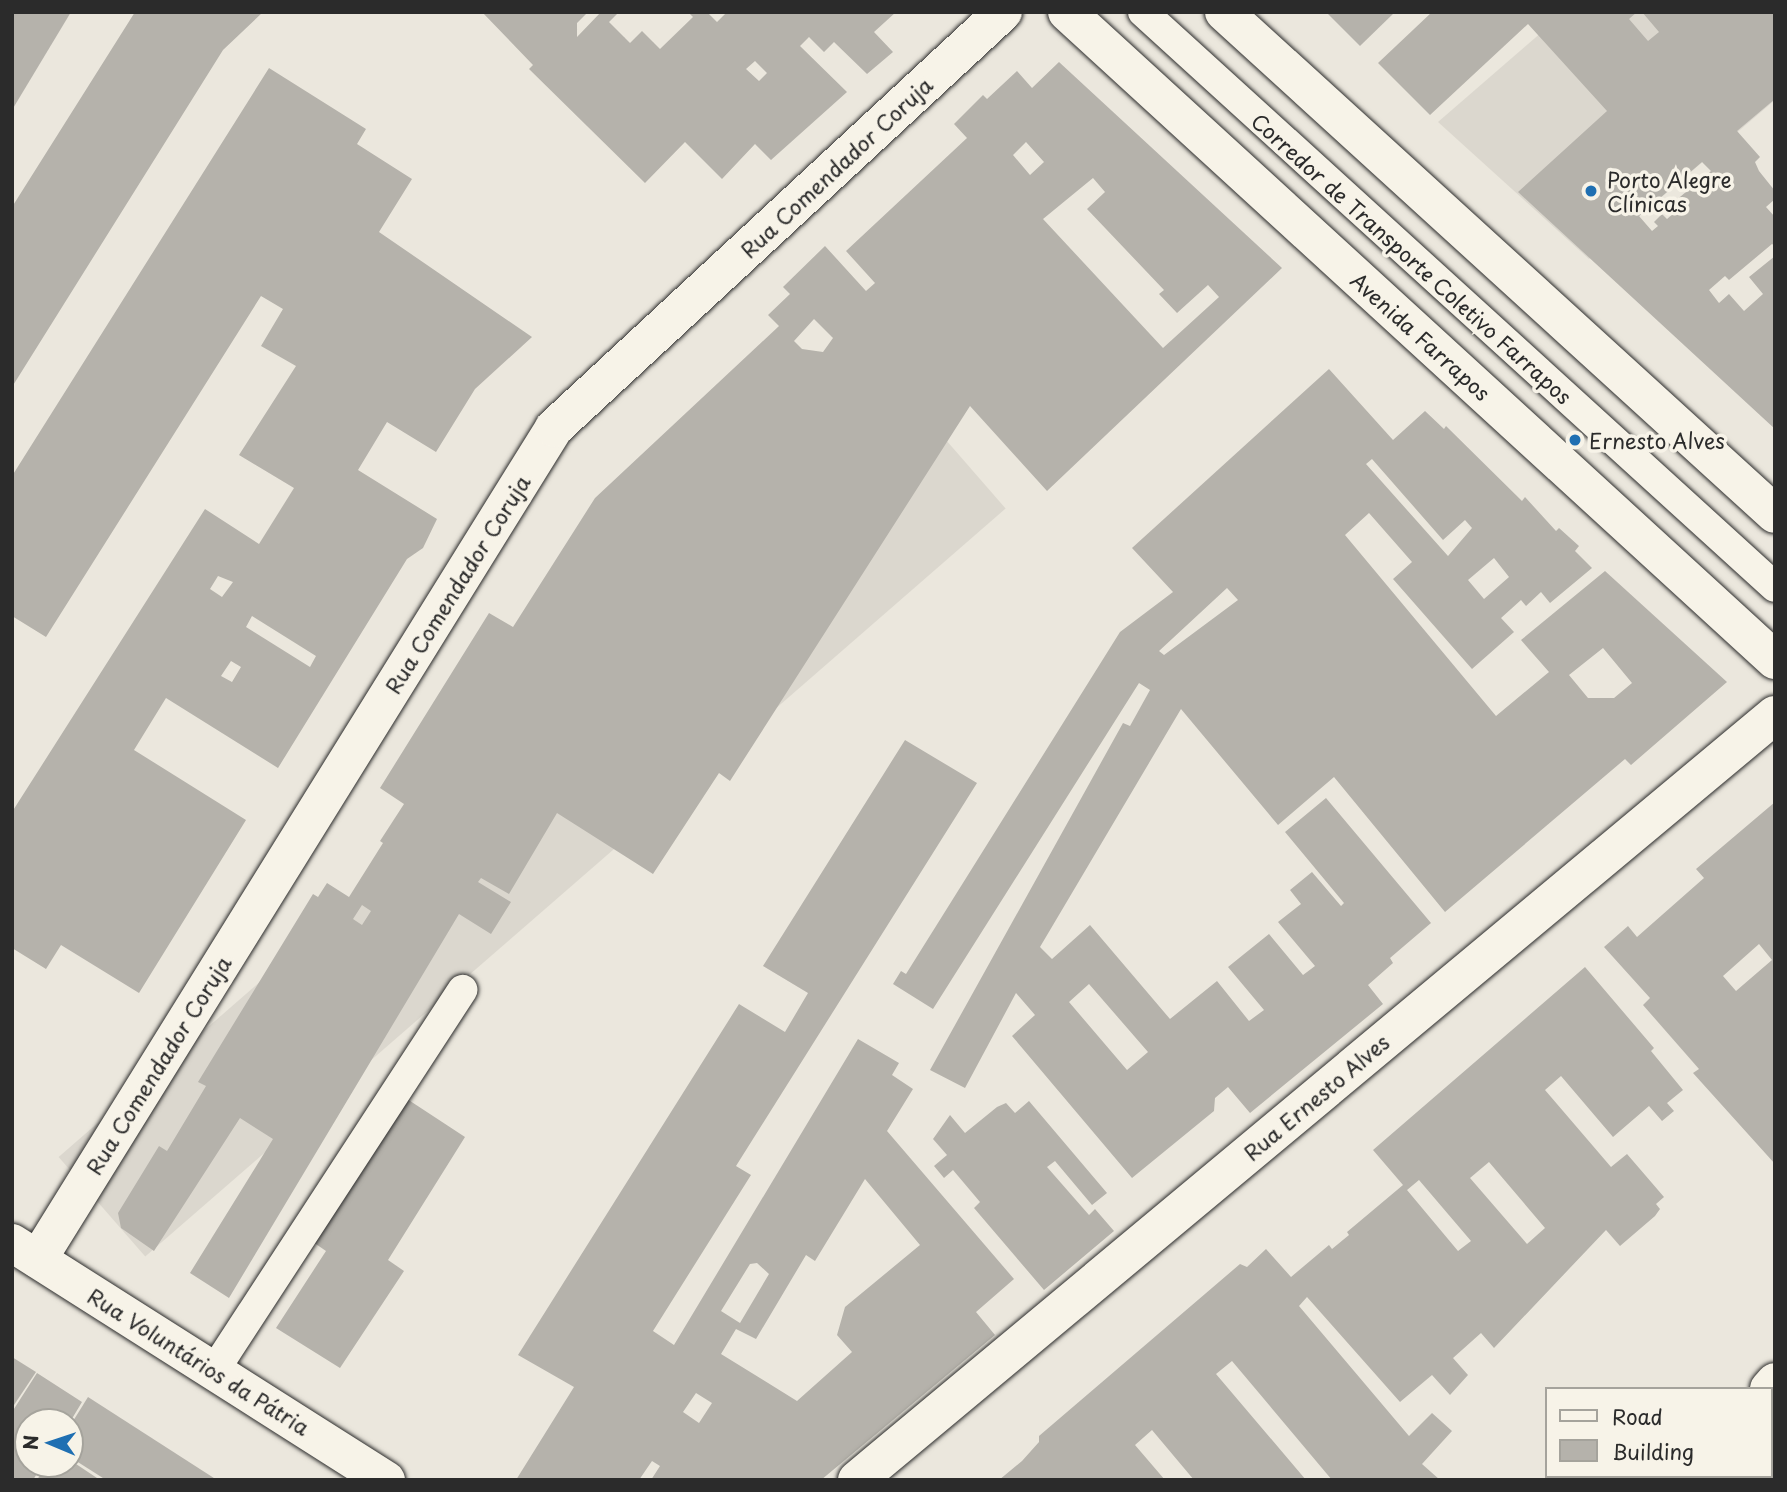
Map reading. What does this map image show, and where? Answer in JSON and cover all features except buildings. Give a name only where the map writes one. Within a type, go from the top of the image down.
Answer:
[{"type":"street","name":"Rua Comendador Coruja","points":[[25,1251],[554,428],[1003,12]]},
{"type":"street","name":"Avenida Farrapos","points":[[1067,12],[1775,660]]},
{"type":"street","points":[[1224,12],[1775,514]]},
{"type":"street","name":"Rua Ernesto Alves","points":[[858,1480],[1775,715]]},
{"type":"street","name":"Rua Voluntários da Pátria","points":[[25,1251],[386,1480]]},
{"type":"lane","name":"Corredor de Transporte Coletivo Farrapos","points":[[1143,12],[1775,587]]},
{"type":"lane","points":[[214,1371],[461,990]]},
{"type":"shaded area","name":"Porto Alegre Clínicas","points":[[1565,12],[1775,12],[1775,100],[1589,259],[1438,122]]},
{"type":"shaded area","points":[[919,409],[1006,509],[145,1257],[59,1157]]},
{"type":"place","name":"Porto Alegre Clínicas","points":[[1591,191]]},
{"type":"place","name":"Ernesto Alves","points":[[1575,440]]}]
